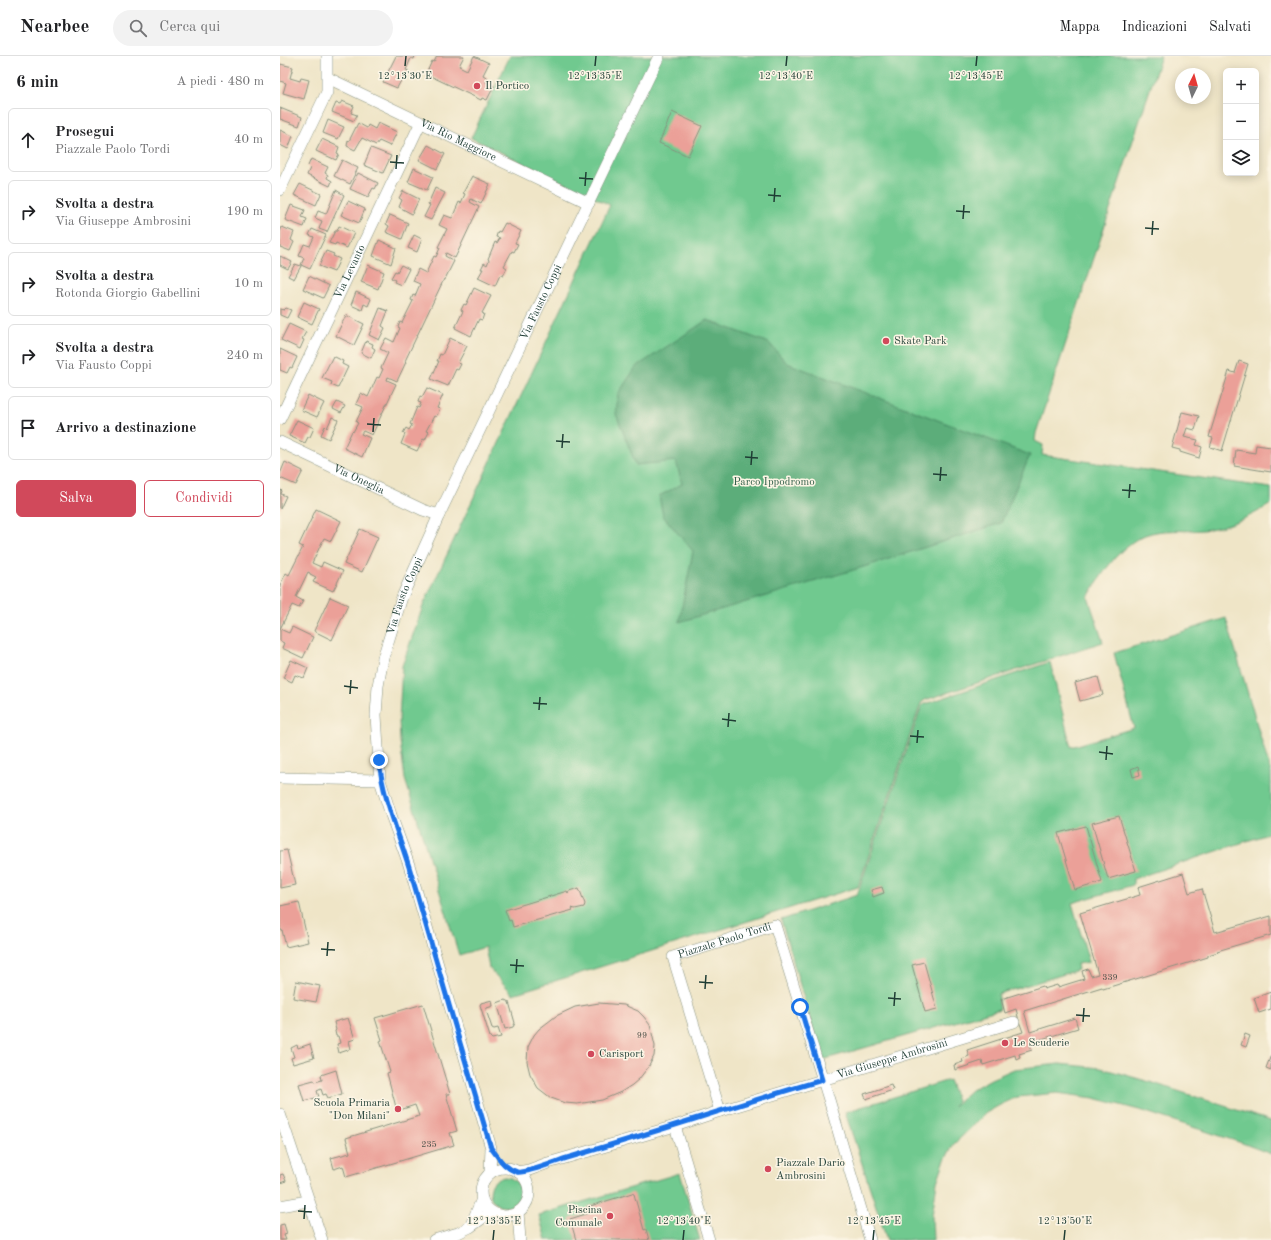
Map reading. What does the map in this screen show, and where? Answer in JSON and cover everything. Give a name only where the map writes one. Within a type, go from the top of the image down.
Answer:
[{"type":"street","points":[[280,190],[327,92],[327,56]]},
{"type":"street","name":"Via Fausto Coppi","points":[[490,1173],[491,1148],[409,865],[380,780],[376,715],[378,686],[384,658],[402,597],[439,515],[614,147],[659,56]]},
{"type":"street","name":"Via Rio Maggiore","points":[[328,78],[420,124],[588,203]]},
{"type":"street","name":"Via Levanto","points":[[280,419],[420,124]]},
{"type":"street","name":"Via Oneglia","points":[[280,442],[423,510],[439,515]]},
{"type":"street","points":[[280,778],[380,780]]},
{"type":"street","name":"Piazzale Paolo Tordi","points":[[720,1111],[672,957],[775,925],[822,1080]]},
{"type":"street","name":"Via Giuseppe Ambrosini","points":[[518,1172],[675,1126],[1014,1022]]},
{"type":"street","points":[[822,1080],[870,1240]]},
{"type":"street","points":[[280,1114],[322,1240]]},
{"type":"street","points":[[675,1126],[709,1240]]},
{"type":"street","points":[[491,1148],[507,1168]]},
{"type":"street","points":[[528,1187],[534,1178],[548,1164]]},
{"type":"street","points":[[507,1168],[518,1172],[526,1181],[529,1194],[527,1201],[518,1212],[504,1216],[492,1212],[485,1207],[480,1192],[485,1178],[495,1170],[507,1168]]},
{"type":"street","points":[[470,1227],[482,1199]]},
{"type":"street","points":[[280,1206],[308,1201]]},
{"type":"street","points":[[434,1240],[458,1233],[470,1227],[492,1212]]},
{"type":"street","points":[[518,1212],[519,1240]]},
{"type":"street","points":[[504,1216],[519,1240]]},
{"type":"green space","name":"Parco Ippodromo","points":[[510,56],[1161,56],[1036,433],[1035,441],[1043,445],[1042,455],[1271,488],[1271,504],[1238,521],[1212,529],[1152,533],[1136,540],[1119,553],[1105,570],[1088,597],[1103,642],[925,700],[921,703],[858,887],[513,994],[489,968],[485,947],[459,955],[405,779],[399,720],[402,666],[423,606],[610,205],[471,138]]},
{"type":"green space","points":[[707,320],[769,343],[787,363],[1030,455],[1001,523],[870,565],[679,622],[693,551],[663,516],[659,496],[682,484],[676,461],[636,465],[616,414],[618,394],[636,367]]},
{"type":"green space","points":[[1226,618],[1271,773],[1271,833],[1133,879],[1133,885],[1072,903],[1089,962],[1077,964],[1078,970],[998,994],[1000,1009],[822,1060],[781,920],[857,895],[922,705],[1050,662],[1071,747],[1134,728],[1114,653]]},
{"type":"green space","points":[[1059,1064],[1101,1068],[1150,1082],[1271,1121],[1271,1154],[1143,1111],[1094,1098],[1057,1093],[1017,1097],[986,1113],[953,1145],[944,1162],[937,1182],[932,1216],[933,1240],[887,1240],[845,1112],[949,1080],[957,1101],[953,1107],[971,1090],[1014,1069]]},
{"type":"green space","points":[[680,1173],[700,1240],[546,1240],[539,1215]]},
{"type":"green space","points":[[505,1177],[511,1178],[519,1186],[519,1198],[511,1206],[505,1207],[499,1206],[491,1198],[490,1192],[491,1186],[499,1178]]},
{"type":"building","points":[[396,56],[415,56],[414,59],[411,58],[406,70],[409,71],[406,76],[404,75],[397,88],[383,82]]},
{"type":"building","points":[[437,56],[464,56],[459,66],[467,70],[474,56],[489,63],[483,75],[488,78],[486,82],[494,86],[487,100],[482,98],[481,100],[426,74],[432,61],[434,62]]},
{"type":"building","points":[[280,64],[293,67],[290,78],[300,81],[301,78],[309,80],[304,99],[283,93],[286,83],[280,81]]},
{"type":"building","points":[[342,101],[354,106],[351,113],[357,115],[354,121],[332,112],[336,103],[340,104]]},
{"type":"building","points":[[280,108],[302,117],[299,126],[280,119]]},
{"type":"building","points":[[672,112],[702,126],[688,156],[659,143]]},
{"type":"building","points":[[328,120],[344,127],[338,139],[323,133]]},
{"type":"building","points":[[358,123],[367,128],[368,125],[375,129],[378,123],[397,132],[390,146],[379,141],[376,145],[362,138],[355,150],[347,146],[348,140],[349,141]]},
{"type":"building","points":[[280,130],[293,136],[288,149],[280,145]]},
{"type":"building","points":[[322,139],[339,147],[337,153],[339,154],[336,160],[316,151]]},
{"type":"building","points":[[428,145],[445,154],[437,169],[419,160]]},
{"type":"building","points":[[371,148],[391,156],[383,173],[364,165]]},
{"type":"building","points":[[311,159],[328,167],[325,173],[328,175],[327,178],[332,181],[330,186],[307,175],[310,168],[308,166]]},
{"type":"building","points":[[342,160],[358,168],[350,184],[334,176]]},
{"type":"building","points":[[414,168],[433,177],[427,190],[408,182]]},
{"type":"building","points":[[358,173],[378,183],[368,197],[350,189]]},
{"type":"building","points":[[472,176],[490,184],[481,204],[471,199],[470,202],[479,207],[455,258],[446,253],[445,256],[454,261],[405,361],[406,362],[397,381],[388,377],[387,380],[396,384],[372,435],[363,431],[361,434],[370,438],[362,457],[344,448],[352,431],[353,432],[358,423],[356,422],[363,407],[356,404],[361,393],[368,397],[377,377],[379,378],[383,369],[381,368],[388,353],[380,349],[386,338],[394,342],[400,328],[398,327],[400,322],[402,323],[413,301],[411,300],[413,295],[415,296],[420,284],[413,281],[418,269],[426,273],[434,256],[436,257],[440,248],[438,247],[447,229],[439,225],[444,215],[452,218],[459,202],[461,203],[465,194],[463,193]]},
{"type":"building","points":[[300,184],[321,194],[316,205],[294,195]]},
{"type":"building","points":[[435,188],[445,193],[431,220],[424,217],[430,205],[428,204]]},
{"type":"building","points":[[336,190],[344,195],[327,232],[319,229],[322,221],[315,218],[318,211],[326,214]]},
{"type":"building","points":[[403,191],[419,199],[412,214],[399,207],[402,200],[399,198]]},
{"type":"building","points":[[348,201],[365,209],[359,223],[341,215]]},
{"type":"building","points":[[291,205],[305,210],[302,217],[307,219],[304,227],[285,220]]},
{"type":"building","points":[[390,215],[408,223],[402,239],[386,232],[389,226],[386,224]]},
{"type":"building","points":[[505,223],[521,231],[515,243],[518,244],[514,252],[512,251],[504,266],[507,268],[503,276],[500,275],[495,286],[478,278],[483,269],[481,269],[484,263],[487,265],[495,242],[497,243],[500,238],[496,237],[498,231],[500,232]]},
{"type":"building","points":[[339,226],[354,233],[347,248],[336,243],[335,245],[329,243]]},
{"type":"building","points":[[282,227],[294,232],[291,240],[294,242],[290,251],[280,247],[280,232]]},
{"type":"building","points":[[312,229],[326,235],[310,269],[301,265],[304,258],[299,256],[304,244],[310,246],[314,237],[309,235]]},
{"type":"building","points":[[414,235],[422,239],[417,252],[408,248]]},
{"type":"building","points":[[379,240],[396,248],[391,264],[373,256]]},
{"type":"building","points":[[326,251],[334,254],[333,256],[340,259],[334,272],[319,266]]},
{"type":"building","points":[[280,256],[292,262],[288,269],[280,265]]},
{"type":"building","points":[[295,264],[301,266],[294,279],[288,276]]},
{"type":"building","points":[[368,265],[384,272],[378,289],[361,282]]},
{"type":"building","points":[[401,265],[409,269],[401,285],[394,282],[395,280],[391,278]]},
{"type":"building","points":[[309,276],[329,286],[323,298],[303,289]]},
{"type":"building","points":[[474,288],[491,296],[482,313],[484,314],[482,320],[479,319],[471,336],[455,328],[463,311],[461,310],[464,304],[466,305]]},
{"type":"building","points":[[356,292],[371,299],[368,306],[364,304],[362,310],[351,305]]},
{"type":"building","points":[[304,302],[319,309],[312,324],[297,317]]},
{"type":"building","points":[[286,308],[291,310],[287,318],[280,315],[280,309],[284,310]]},
{"type":"building","points":[[380,308],[388,311],[382,326],[385,328],[379,340],[369,335]]},
{"type":"building","points":[[346,315],[364,324],[354,345],[336,336]]},
{"type":"building","points":[[289,324],[306,332],[302,339],[304,340],[300,349],[281,340]]},
{"type":"building","points":[[450,338],[467,346],[458,363],[461,364],[458,370],[456,369],[448,386],[431,379],[439,361],[437,361],[440,354],[442,355]]},
{"type":"building","points":[[366,341],[373,344],[372,347],[375,349],[371,358],[361,353]]},
{"type":"building","points":[[280,349],[297,357],[292,368],[290,367],[287,373],[280,370]]},
{"type":"building","points":[[333,356],[343,361],[342,364],[348,367],[338,388],[331,385],[332,382],[322,378]]},
{"type":"building","points":[[1239,361],[1248,364],[1222,451],[1210,447],[1213,438],[1209,437],[1229,371],[1235,373]]},
{"type":"building","points":[[427,388],[443,395],[437,408],[440,409],[436,417],[434,416],[426,431],[429,432],[425,440],[423,439],[417,451],[401,444],[405,434],[403,433],[406,428],[409,430],[412,425],[410,424],[417,407],[419,408],[421,403],[418,402],[420,396],[422,397]]},
{"type":"building","points":[[308,395],[324,403],[317,417],[301,410]]},
{"type":"building","points":[[337,402],[345,406],[341,413],[333,409]]},
{"type":"building","points":[[1182,412],[1199,416],[1195,430],[1187,428],[1184,437],[1198,440],[1196,445],[1202,447],[1199,458],[1172,448]]},
{"type":"building","points":[[332,417],[338,420],[329,439],[321,435],[325,426],[327,428]]},
{"type":"building","points":[[297,420],[314,428],[310,437],[308,437],[305,443],[289,436]]},
{"type":"building","points":[[1256,445],[1271,447],[1271,472],[1234,466],[1236,450],[1255,453]]},
{"type":"building","points":[[285,462],[303,471],[296,485],[280,478]]},
{"type":"building","points":[[280,489],[282,491],[281,494],[286,496],[280,509]]},
{"type":"building","points":[[316,509],[341,521],[331,541],[324,538],[312,563],[321,567],[323,562],[343,571],[333,591],[313,582],[316,577],[308,572],[296,597],[303,601],[299,608],[292,605],[280,629],[280,585],[286,573],[289,575],[303,547],[299,545]]},
{"type":"building","points":[[360,529],[378,537],[362,572],[344,564]]},
{"type":"building","points":[[330,597],[348,605],[332,640],[314,631]]},
{"type":"building","points":[[292,627],[313,637],[303,658],[282,648],[284,643],[280,641],[280,629],[289,633]]},
{"type":"building","points":[[291,660],[308,668],[304,678],[295,675],[292,682],[283,678]]},
{"type":"building","points":[[1098,677],[1103,695],[1080,701],[1075,683]]},
{"type":"building","points":[[1138,766],[1140,775],[1133,777],[1131,769]]},
{"type":"building","points":[[1119,816],[1136,871],[1108,879],[1092,823]]},
{"type":"building","points":[[1086,826],[1102,882],[1075,890],[1058,833]]},
{"type":"building","points":[[287,850],[295,885],[280,888],[280,851]]},
{"type":"building","points":[[1183,873],[1189,893],[1202,889],[1215,932],[1271,916],[1271,935],[1217,951],[1218,952],[1208,955],[1208,957],[1024,1011],[1030,1032],[1075,1018],[1078,1028],[1035,1041],[1036,1044],[1030,1045],[1032,1050],[1019,1054],[1020,1057],[1016,1059],[1015,1055],[983,1065],[982,1061],[955,1070],[954,1065],[963,1062],[962,1059],[969,1056],[967,1050],[1023,1032],[1016,1009],[1005,1013],[1001,999],[1043,986],[1044,989],[1057,985],[1058,987],[1084,979],[1082,971],[1088,969],[1091,976],[1098,974],[1080,913],[1140,895],[1138,887]]},
{"type":"building","points":[[882,887],[884,893],[873,897],[871,890]]},
{"type":"building","points":[[579,888],[585,904],[584,907],[575,909],[572,908],[573,910],[513,927],[511,920],[509,921],[505,910],[567,891],[568,893],[569,891]]},
{"type":"building","points":[[299,902],[308,942],[286,947],[282,930],[280,930],[280,906]]},
{"type":"building","points":[[924,962],[937,1009],[925,1012],[912,965]]},
{"type":"building","points":[[296,981],[320,986],[316,1002],[293,998]]},
{"type":"building","points":[[1271,992],[1271,1009],[1259,1013],[1254,998]]},
{"type":"building","points":[[492,1000],[493,1006],[487,1008],[486,1010],[492,1028],[498,1028],[501,1037],[492,1039],[490,1037],[480,1005],[481,1003]]},
{"type":"building","points":[[505,1000],[509,1002],[515,1023],[513,1027],[505,1029],[497,1003]]},
{"type":"building","name":"Carisport","points":[[599,1003],[624,1005],[638,1011],[644,1017],[650,1025],[655,1046],[654,1056],[649,1066],[639,1079],[632,1085],[621,1092],[602,1100],[577,1104],[565,1103],[551,1098],[538,1088],[530,1074],[527,1062],[528,1047],[534,1035],[539,1029],[556,1016],[575,1007]]},
{"type":"building","points":[[423,1004],[450,1094],[446,1094],[457,1131],[450,1133],[454,1145],[346,1177],[343,1166],[334,1169],[331,1158],[350,1153],[346,1138],[419,1116],[415,1105],[397,1111],[387,1073],[390,1072],[380,1041],[382,1040],[375,1018]]},
{"type":"building","points":[[348,1018],[355,1039],[349,1041],[351,1049],[339,1053],[337,1044],[340,1043],[338,1036],[336,1036],[334,1022]]},
{"type":"building","points":[[1245,1034],[1250,1036],[1246,1047],[1241,1045]]},
{"type":"building","points":[[310,1044],[314,1058],[293,1064],[291,1058],[294,1057],[291,1048],[297,1045],[298,1048]]},
{"type":"building","points":[[1271,1055],[1271,1070],[1266,1068]]},
{"type":"building","points":[[336,1070],[342,1094],[328,1098],[326,1094],[323,1095],[321,1089],[317,1091],[319,1097],[304,1101],[299,1084],[314,1080],[315,1082],[322,1080],[321,1075]]},
{"type":"building","points":[[891,1085],[893,1090],[866,1099],[864,1094]]},
{"type":"building","points":[[283,1174],[286,1181],[280,1183],[280,1175]]},
{"type":"building","name":"Piscina Comunale","points":[[632,1193],[634,1194],[644,1230],[646,1229],[649,1240],[576,1240],[570,1219],[589,1213],[587,1207]]},
{"type":"building","points":[[284,1224],[287,1234],[284,1235],[286,1240],[280,1240],[280,1225]]},
{"type":"place","name":"Il Portico","points":[[477,86]]},
{"type":"place","name":"Skate Park","points":[[886,341]]},
{"type":"place","name":"Le Scuderie","points":[[1005,1043]]},
{"type":"place","name":"Carisport","points":[[591,1054]]},
{"type":"place","name":"Scuola Primaria \"Don Milani\"","points":[[398,1109]]},
{"type":"place","name":"Piazzale Dario Ambrosini","points":[[768,1169]]},
{"type":"place","name":"Piscina Comunale","points":[[610,1216]]},
{"type":"route","points":[[379,760],[380,780],[409,865],[491,1148],[507,1168],[518,1172],[529,1170],[822,1080],[800,1007]]}]
